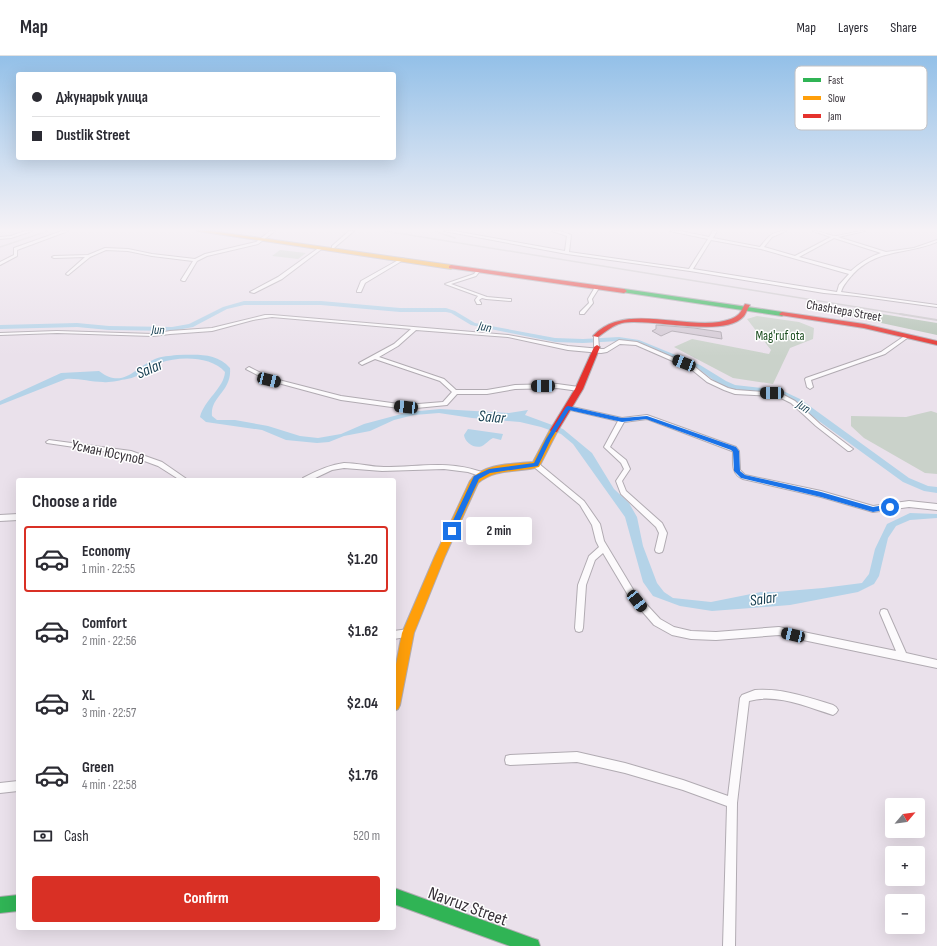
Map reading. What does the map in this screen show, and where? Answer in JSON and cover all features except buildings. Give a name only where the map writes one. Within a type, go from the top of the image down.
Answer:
[{"type":"main road","name":"Chashtepa Street","points":[[489,273],[689,299]]},
{"type":"main road","name":"Chashtepa Street","points":[[508,273],[862,322],[937,339]]},
{"type":"main road","name":"Chashtepa Street","points":[[747,307],[835,321],[937,343]]},
{"type":"main road","points":[[596,336],[610,326],[630,320],[719,326],[729,324],[741,317],[747,307]]},
{"type":"main road","points":[[396,695],[408,633],[440,556],[474,481],[480,474],[489,471],[536,465],[548,439],[579,389],[596,349]]},
{"type":"main road","name":"Navruz Street","points":[[396,897],[532,946]]},
{"type":"main road","points":[[0,906],[16,903]]},
{"type":"street","points":[[183,280],[188,273]]},
{"type":"street","points":[[252,292],[287,273]]},
{"type":"street","points":[[359,291],[363,282],[379,273]]},
{"type":"street","points":[[477,273],[475,275],[447,284],[481,296],[509,300]]},
{"type":"street","points":[[705,273],[824,292],[937,306]]},
{"type":"street","points":[[839,293],[840,287],[852,273]]},
{"type":"street","points":[[582,313],[591,303],[590,299],[597,288]]},
{"type":"street","points":[[479,303],[477,300],[481,296]]},
{"type":"street","points":[[0,334],[57,332],[153,335],[162,333],[192,333],[272,316],[508,336],[568,348],[596,349],[605,351],[619,342],[637,344],[694,368],[709,380],[726,390],[735,392],[778,394],[793,402],[807,416],[850,449]]},
{"type":"street","points":[[362,363],[392,348],[405,339],[414,329]]},
{"type":"street","points":[[596,336],[596,349]]},
{"type":"street","points":[[810,387],[808,379],[883,353],[908,336]]},
{"type":"street","points":[[375,357],[442,380],[455,392],[487,392],[515,387],[557,386],[579,389]]},
{"type":"street","points":[[249,369],[269,380],[367,403],[406,407],[445,404],[455,392]]},
{"type":"street","points":[[568,408],[622,420],[647,417],[734,449],[736,451],[737,471],[743,476],[821,494],[873,509],[909,504],[937,508]]},
{"type":"street","points":[[622,420],[607,447],[624,462],[627,469],[619,481],[623,492],[659,525],[663,532],[659,550]]},
{"type":"street","name":"Усман Юсупов","points":[[49,442],[129,454],[160,464],[182,478]]},
{"type":"street","points":[[536,465],[582,503],[596,524],[600,541],[631,593],[643,609],[657,622],[672,631],[690,635],[716,636],[779,631],[937,664]]},
{"type":"street","points":[[309,478],[332,467],[341,466],[383,469],[440,467],[470,470],[480,474]]},
{"type":"street","points":[[0,518],[16,517]]},
{"type":"street","points":[[579,628],[582,585],[592,558],[604,548]]},
{"type":"street","points":[[884,613],[903,658]]},
{"type":"street","points":[[396,635],[408,633]]},
{"type":"street","points":[[729,946],[732,803],[745,698],[751,695],[778,695],[833,710]]},
{"type":"street","points":[[510,760],[577,757],[625,768],[683,785],[732,803]]},
{"type":"street","points":[[0,788],[16,786]]},
{"type":"green space","points":[[833,306],[937,323],[937,335],[835,313]]},
{"type":"green space","name":"Mag'ruf ota","points":[[757,316],[799,322],[814,328],[813,339],[790,348],[773,384],[733,378],[674,347],[692,339],[769,354],[771,350],[747,319]]},
{"type":"green space","points":[[931,411],[937,413],[937,474],[925,473],[864,438],[851,426],[851,416],[906,417]]},
{"type":"water","name":"Salar","points":[[177,355],[212,357],[218,359],[230,368],[228,383],[217,398],[212,409],[212,416],[217,420],[235,420],[268,426],[300,436],[318,438],[341,434],[364,424],[409,412],[440,409],[509,413],[528,410],[525,415],[563,429],[592,453],[614,489],[629,503],[637,517],[643,546],[657,583],[664,592],[673,598],[711,602],[761,592],[823,588],[862,583],[869,574],[875,549],[887,524],[910,513],[937,514],[937,518],[910,520],[896,526],[888,538],[879,576],[874,584],[858,592],[790,605],[712,611],[680,606],[653,596],[643,582],[625,517],[573,444],[561,434],[541,427],[520,422],[472,418],[439,413],[414,415],[394,420],[370,431],[344,436],[329,442],[317,443],[286,440],[262,430],[206,422],[200,417],[205,405],[218,389],[224,378],[225,372],[212,363],[194,359],[176,359],[160,363],[132,378],[112,382],[66,379],[0,405],[0,401],[61,373],[99,371],[108,376],[122,378],[155,359]]},
{"type":"water","points":[[468,429],[503,434],[501,440],[493,438],[482,446],[476,447],[469,444],[465,438],[464,435]]},
{"type":"waterway","name":"Jun","points":[[0,327],[77,325],[109,328],[172,329],[191,326],[225,308],[244,303],[321,303],[400,310],[446,310],[453,312],[473,324],[555,340],[583,341],[619,339],[639,342],[698,366],[723,383],[734,387],[781,392],[797,401],[906,480],[927,489],[937,490]]},
{"type":"railway","points":[[643,273],[906,315]]},
{"type":"railway","points":[[900,314],[937,320]]},
{"type":"traffic: fast","points":[[624,291],[782,314]]},
{"type":"traffic: fast","points":[[396,897],[532,946]]},
{"type":"traffic: fast","points":[[0,905],[16,903]]},
{"type":"traffic: slow","points":[[396,695],[408,633],[440,556],[474,481],[487,472],[503,468],[536,465],[554,430]]},
{"type":"traffic: jam","points":[[491,273],[624,291]]},
{"type":"traffic: jam","points":[[596,336],[612,325],[623,321],[635,320],[692,325],[712,325],[729,322],[741,316],[747,305]]},
{"type":"traffic: jam","points":[[782,314],[864,326],[937,343]]},
{"type":"traffic: jam","points":[[554,430],[579,389],[597,347]]},
{"type":"route","points":[[452,531],[476,477],[489,471],[536,465],[548,439],[568,408],[622,420],[647,417],[734,449],[736,451],[737,471],[740,475],[821,494],[873,509],[890,507]]}]
